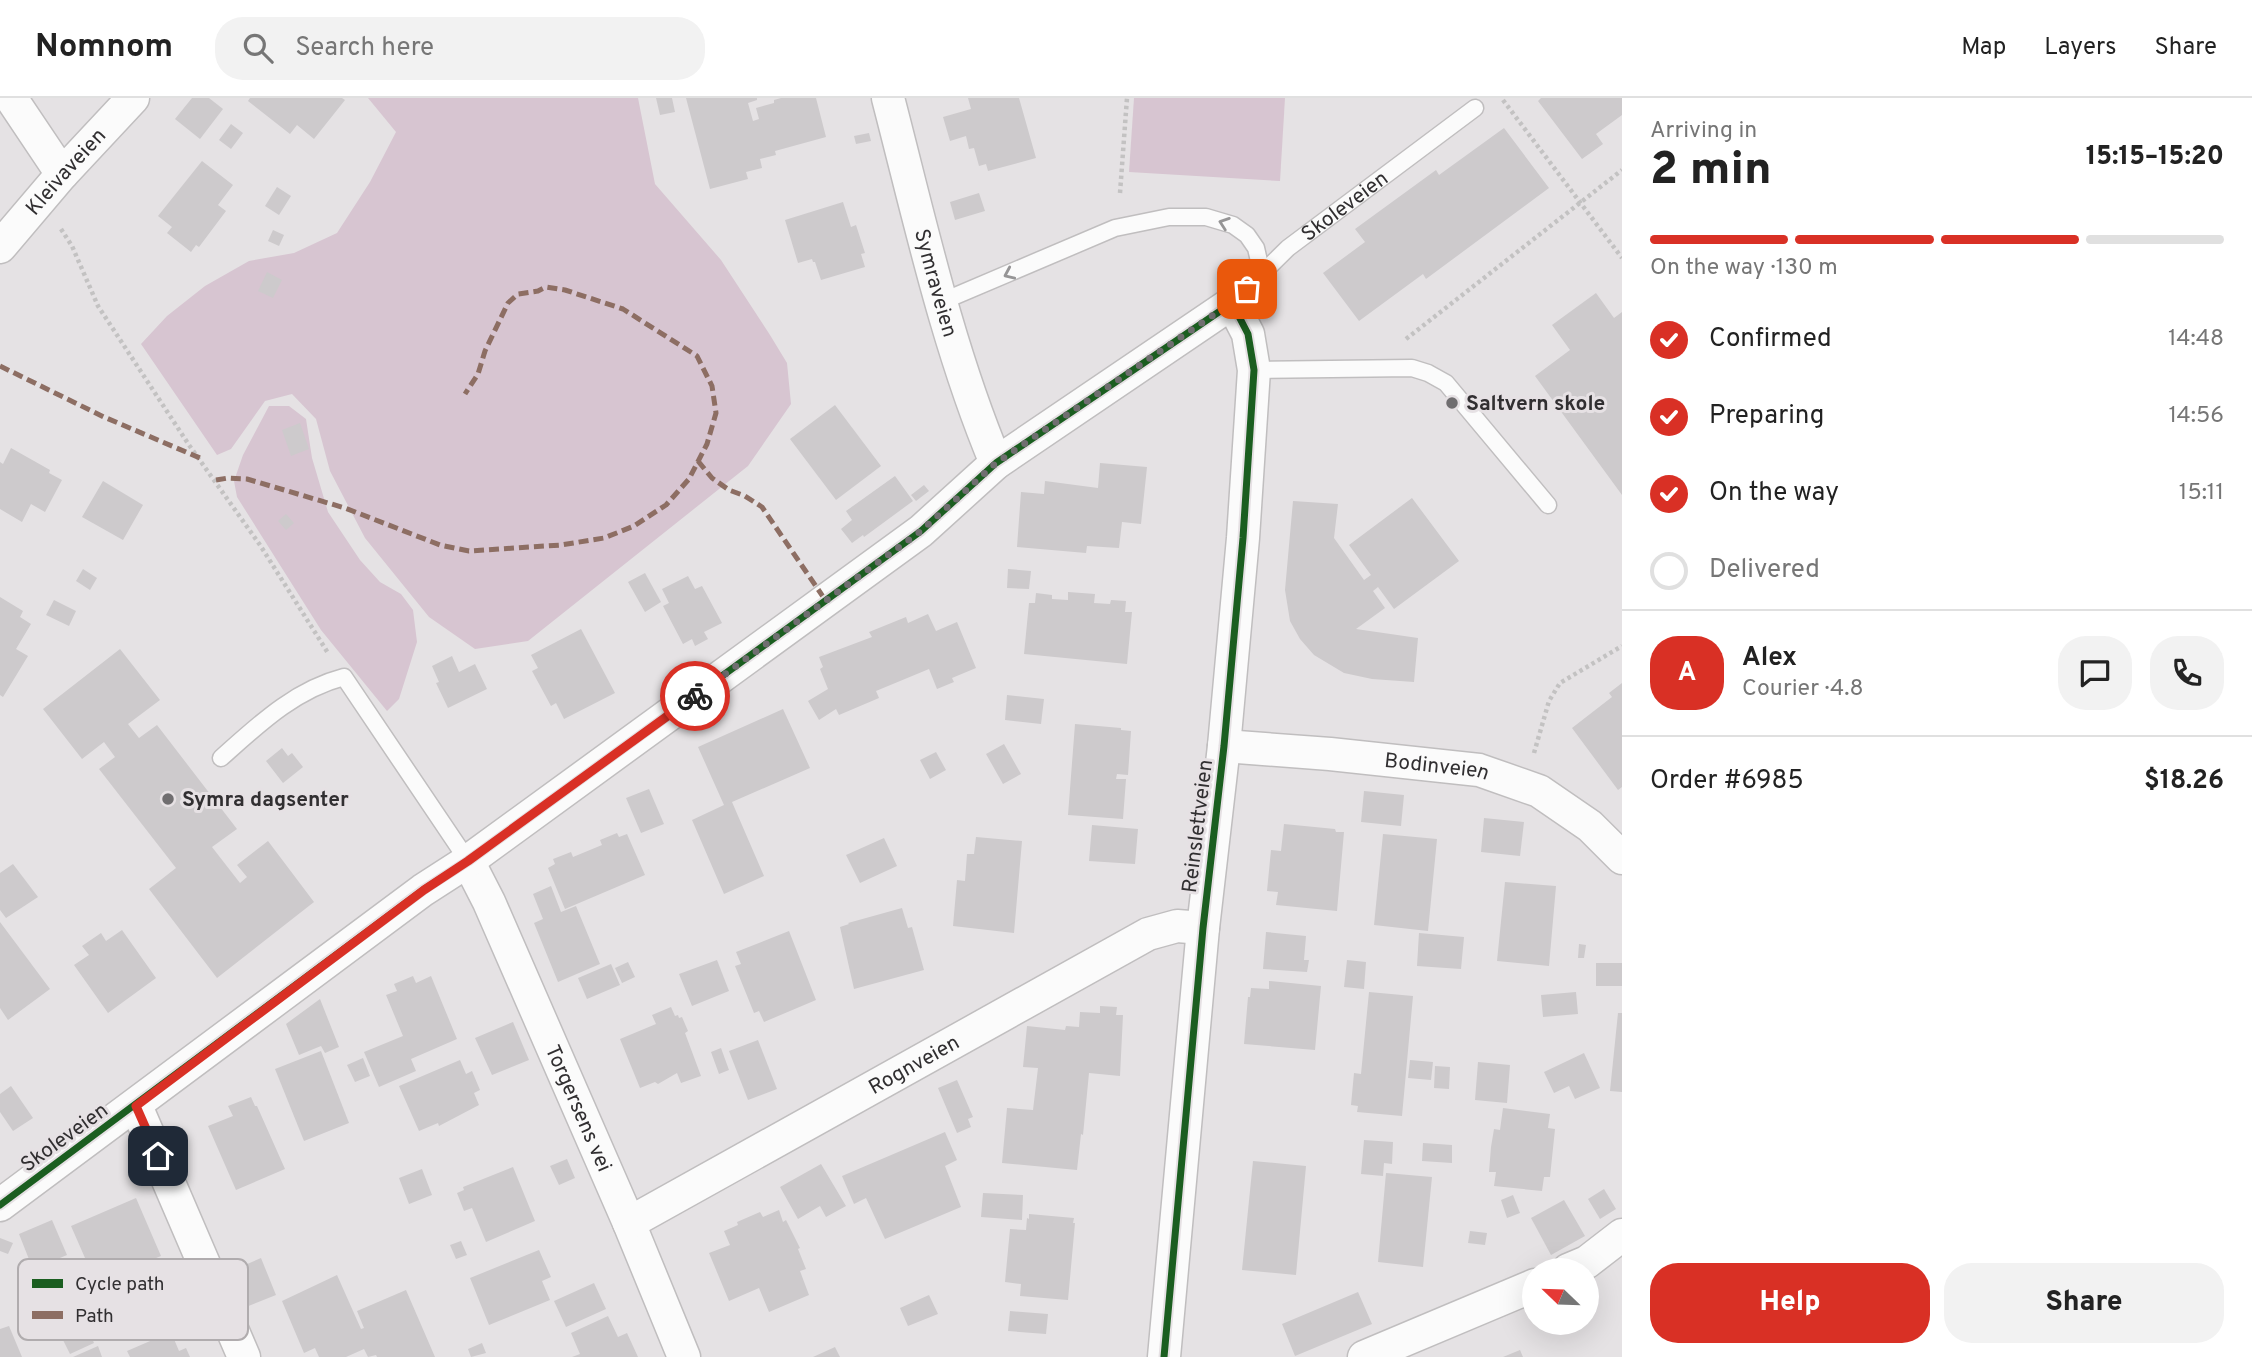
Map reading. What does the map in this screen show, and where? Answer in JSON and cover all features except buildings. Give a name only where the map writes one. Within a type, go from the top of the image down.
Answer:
[{"type":"street","points":[[11,98],[62,174]]},
{"type":"street","name":"Kleivaveien","points":[[0,247],[132,98]]},
{"type":"street","name":"Symraveien","points":[[888,98],[941,302],[978,419],[996,463]]},
{"type":"street","name":"Reinslettveien","points":[[1164,1357],[1203,928],[1224,746],[1254,370],[1248,334],[1231,303]]},
{"type":"street","name":"Skoleveien","points":[[0,1205],[424,890],[468,861],[921,531],[996,463],[1231,303]]},
{"type":"street","name":"Bodinveien","points":[[1224,746],[1479,770],[1539,790],[1590,826],[1622,858]]},
{"type":"street","name":"Torgersens vei","points":[[468,861],[489,902],[629,1223],[684,1357]]},
{"type":"street","name":"Rognveien","points":[[629,1223],[1148,934],[1177,926],[1203,928]]},
{"type":"street","points":[[136,1106],[202,1259]]},
{"type":"street","points":[[1592,1258],[1622,1236]]},
{"type":"street","points":[[1364,1357],[1522,1290]]},
{"type":"street","points":[[237,1340],[244,1357]]},
{"type":"lane","name":"Skoleveien","points":[[1231,303],[1294,243],[1475,108]]},
{"type":"lane","points":[[941,302],[1115,228],[1169,217],[1206,217],[1233,225],[1247,235],[1256,248],[1262,274]]},
{"type":"lane","points":[[1254,370],[1412,368],[1428,373],[1447,383],[1548,505]]},
{"type":"lane","points":[[221,758],[282,706],[320,683],[344,677],[468,861]]},
{"type":"path","points":[[1120,193],[1128,98]]},
{"type":"path","points":[[1502,98],[1622,258]]},
{"type":"path","points":[[1370,368],[1622,170]]},
{"type":"path","points":[[36,204],[61,229],[72,246],[99,306],[189,445],[260,545],[344,677]]},
{"type":"path","points":[[1533,756],[1549,701],[1560,683],[1622,646]]},
{"type":"shaded area","points":[[368,98],[638,98],[655,184],[721,260],[787,363],[791,404],[748,466],[528,641],[475,649],[429,617],[365,538],[330,471],[316,419],[292,394],[265,401],[231,449],[217,455],[141,344],[167,316],[205,286],[249,261],[294,253],[337,233],[370,182],[396,132]]},
{"type":"shaded area","points":[[1134,98],[1285,98],[1280,181],[1129,172]]},
{"type":"shaded area","points":[[269,406],[289,406],[306,419],[312,458],[328,512],[360,560],[380,582],[401,594],[413,610],[417,642],[399,699],[387,711],[321,630],[237,497],[234,481],[243,455]]},
{"type":"marked path","points":[[216,480],[247,479],[345,508],[440,545],[469,551],[561,545],[604,538],[634,526],[666,505],[689,479],[707,444],[716,413],[712,386],[697,356],[623,309],[565,290],[546,287],[518,294],[508,303],[485,351],[478,374],[465,394]]},
{"type":"marked path","points":[[0,366],[104,417],[200,458]]},
{"type":"marked path","points":[[698,461],[712,478],[762,507],[826,601]]},
{"type":"cycle path","points":[[0,1205],[423,890],[468,861],[921,531],[996,463],[1232,303],[1248,334],[1254,370],[1243,538],[1224,746],[1203,928],[1164,1357]]},
{"type":"way so far","points":[[695,696],[921,531],[996,463],[1231,303],[1247,289]]},
{"type":"place","name":"Saltvern skole","points":[[1452,403]]},
{"type":"place","name":"Symra dagsenter","points":[[168,799]]},
{"type":"route","points":[[158,1156],[136,1106],[424,890],[695,696]]}]
